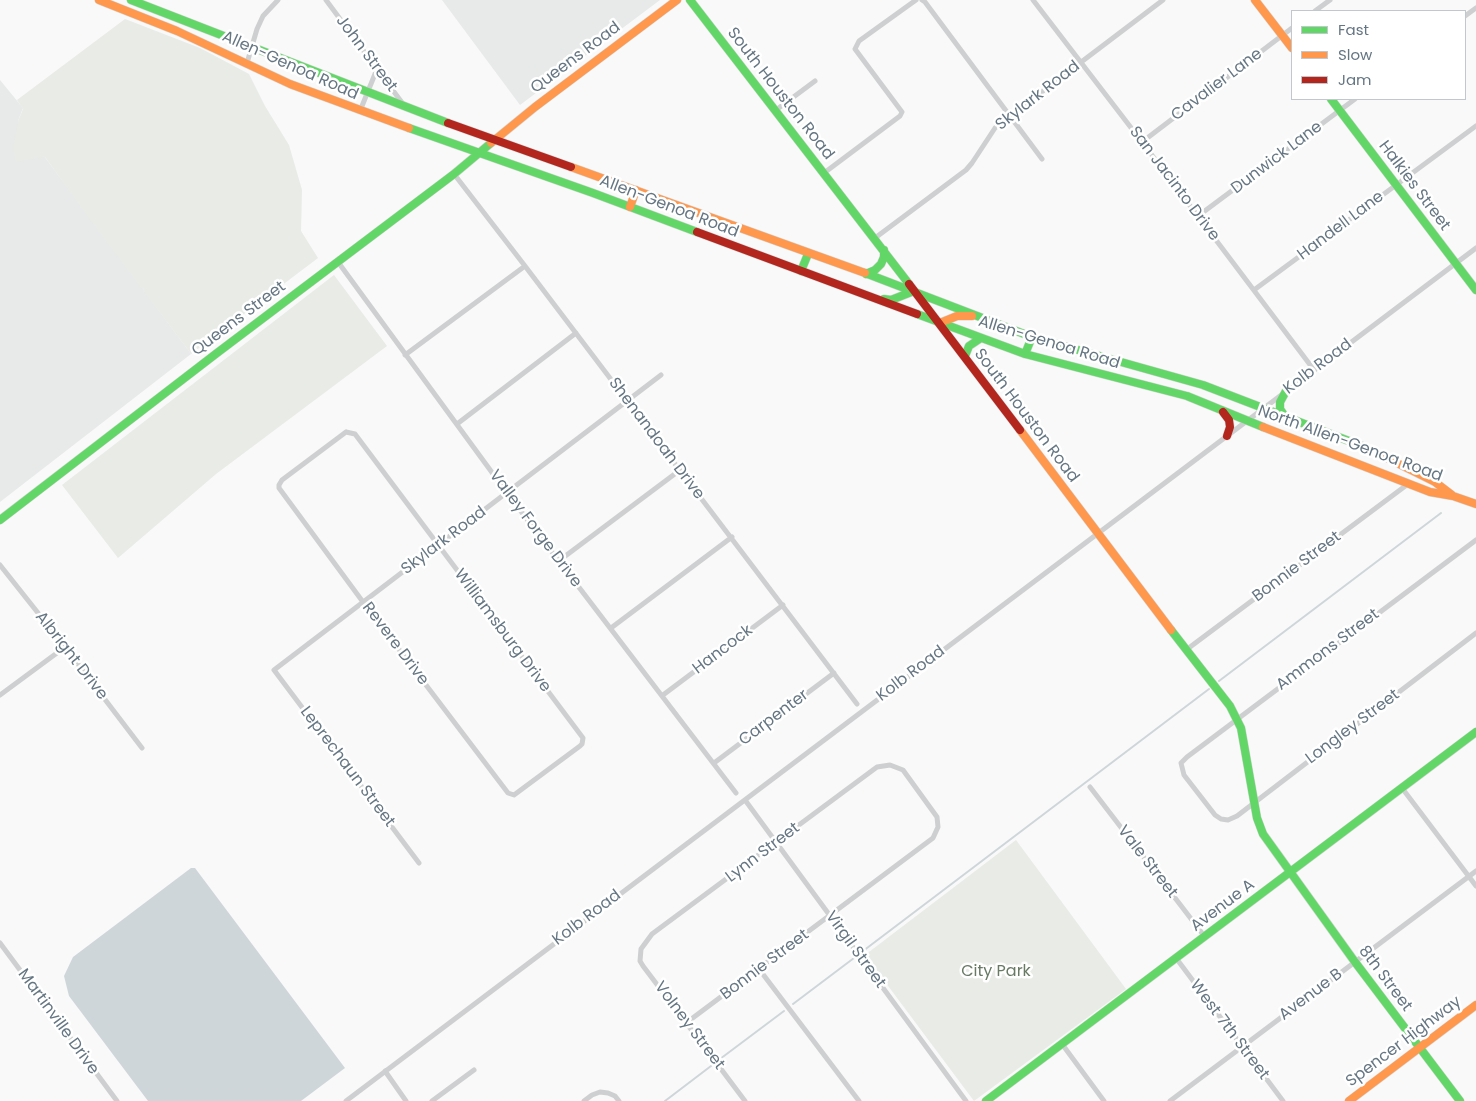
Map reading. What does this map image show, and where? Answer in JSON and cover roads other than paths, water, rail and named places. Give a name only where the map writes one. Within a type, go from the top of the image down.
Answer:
[{"type":"main road","name":"Allen-Genoa Road","points":[[99,0],[177,30],[290,84],[360,112],[593,193],[1025,354],[1187,396],[1237,417]]},
{"type":"main road","name":"Allen-Genoa Road","points":[[131,0],[406,108],[914,291],[1032,337],[1203,385],[1253,404]]},
{"type":"main road","name":"Queens Road","points":[[494,140],[677,0]]},
{"type":"main road","name":"South Houston Road","points":[[690,0],[875,238],[965,356],[1096,534],[1230,706],[1237,718],[1244,740],[1257,818],[1263,834],[1290,872]]},
{"type":"main road","points":[[1256,0],[1291,47]]},
{"type":"main road","name":"Halkies Street","points":[[1332,100],[1476,290]]},
{"type":"main road","name":"Queens Street","points":[[0,520],[454,174],[494,140]]},
{"type":"main road","points":[[630,207],[636,190]]},
{"type":"main road","points":[[866,274],[875,270],[881,264],[884,258],[884,250]]},
{"type":"main road","points":[[801,271],[808,254]]},
{"type":"main road","points":[[870,296],[891,300],[914,291]]},
{"type":"main road","points":[[940,323],[957,316],[979,317]]},
{"type":"main road","points":[[1025,354],[1032,337]]},
{"type":"main road","points":[[965,356],[969,346],[981,338]]},
{"type":"main road","points":[[1136,383],[1140,366]]},
{"type":"main road","points":[[1284,415],[1280,409],[1280,402],[1286,391]]},
{"type":"main road","name":"North Allen-Genoa Road","points":[[1253,404],[1362,446],[1435,482],[1454,496]]},
{"type":"main road","points":[[1223,412],[1229,420],[1230,427],[1227,436]]},
{"type":"main road","name":"North Allen-Genoa Road","points":[[1237,417],[1408,484],[1476,504]]},
{"type":"main road","name":"Avenue A","points":[[986,1101],[1476,732]]},
{"type":"main road","name":"8th Street","points":[[1290,872],[1460,1101]]},
{"type":"main road","name":"Spencer Highway","points":[[1349,1101],[1476,1005]]},
{"type":"street","points":[[246,63],[263,16],[278,0]]},
{"type":"street","name":"John Street","points":[[326,0],[406,108]]},
{"type":"street","points":[[824,173],[900,116],[902,112],[855,49],[859,41],[916,0]]},
{"type":"street","points":[[922,0],[1042,159]]},
{"type":"street","name":"San Jacinto Drive","points":[[1033,0],[1314,370]]},
{"type":"street","name":"Skylark Road","points":[[875,238],[966,170],[995,128],[1163,0]]},
{"type":"street","points":[[1316,10],[1330,0]]},
{"type":"street","name":"Cavalier Lane","points":[[1142,142],[1291,29]]},
{"type":"street","points":[[360,112],[377,69]]},
{"type":"street","points":[[776,110],[815,81]]},
{"type":"street","name":"Dunwick Lane","points":[[1198,216],[1354,100]]},
{"type":"street","name":"Handell Lane","points":[[1254,290],[1476,126]]},
{"type":"street","name":"Shenandoah Drive","points":[[454,174],[732,537],[857,704]]},
{"type":"street","name":"Kolb Road","points":[[346,1101],[1476,248]]},
{"type":"street","name":"Valley Forge Drive","points":[[338,262],[507,493],[736,793]]},
{"type":"street","points":[[405,355],[525,266]]},
{"type":"street","points":[[457,424],[576,333]]},
{"type":"street","name":"Skylark Road","points":[[274,670],[662,375]]},
{"type":"street","name":"Williamsburg Drive","points":[[313,457],[346,432],[355,434],[583,738],[580,746],[553,766]]},
{"type":"street","name":"Revere Drive","points":[[313,457],[282,480],[279,488],[508,793],[517,794],[553,766]]},
{"type":"street","points":[[560,560],[680,470]]},
{"type":"street","name":"Bonnie Street","points":[[1186,650],[1408,484]]},
{"type":"street","points":[[611,628],[732,537]]},
{"type":"street","name":"Ammons Street","points":[[1228,820],[1215,815],[1184,775],[1181,763],[1237,718],[1476,540]]},
{"type":"street","name":"Albright Drive","points":[[0,565],[142,748]]},
{"type":"street","name":"Hancock","points":[[663,695],[783,605]]},
{"type":"street","name":"Longley Street","points":[[1228,820],[1237,816],[1476,632]]},
{"type":"street","points":[[0,695],[65,647]]},
{"type":"street","name":"Leprechaun Street","points":[[274,670],[419,863]]},
{"type":"street","name":"Carpenter","points":[[714,763],[834,673]]},
{"type":"street","name":"Bonnie Street","points":[[686,1023],[928,843],[936,832],[937,817],[903,770],[897,766],[890,765]]},
{"type":"street","name":"Lynn Street","points":[[641,949],[652,934],[877,767],[890,765]]},
{"type":"street","name":"Vale Street","points":[[1090,787],[1205,937]]},
{"type":"street","points":[[1402,788],[1476,886]]},
{"type":"street","name":"Virgil Street","points":[[745,800],[966,1101]]},
{"type":"street","name":"Avenue B","points":[[1170,1101],[1476,870]]},
{"type":"street","name":"Martinville Drive","points":[[0,943],[117,1101]]},
{"type":"street","name":"Volney Street","points":[[641,949],[640,961],[643,966],[745,1101]]},
{"type":"street","name":"West 7th Street","points":[[1176,958],[1283,1101]]},
{"type":"street","points":[[760,969],[859,1101]]},
{"type":"street","points":[[1062,1044],[1104,1101]]},
{"type":"street","points":[[432,1101],[474,1070]]},
{"type":"street","points":[[385,1071],[406,1101]]},
{"type":"street","points":[[584,1101],[600,1092],[608,1092],[619,1101]]},
{"type":"waterway","points":[[1219,681],[1441,513]]},
{"type":"waterway","points":[[863,951],[1209,689]]},
{"type":"waterway","points":[[793,1004],[854,958]]},
{"type":"waterway","points":[[720,1059],[784,1011]]},
{"type":"waterway","points":[[665,1101],[711,1066]]},
{"type":"park label","name":"City Park","points":[[996,972]]}]
